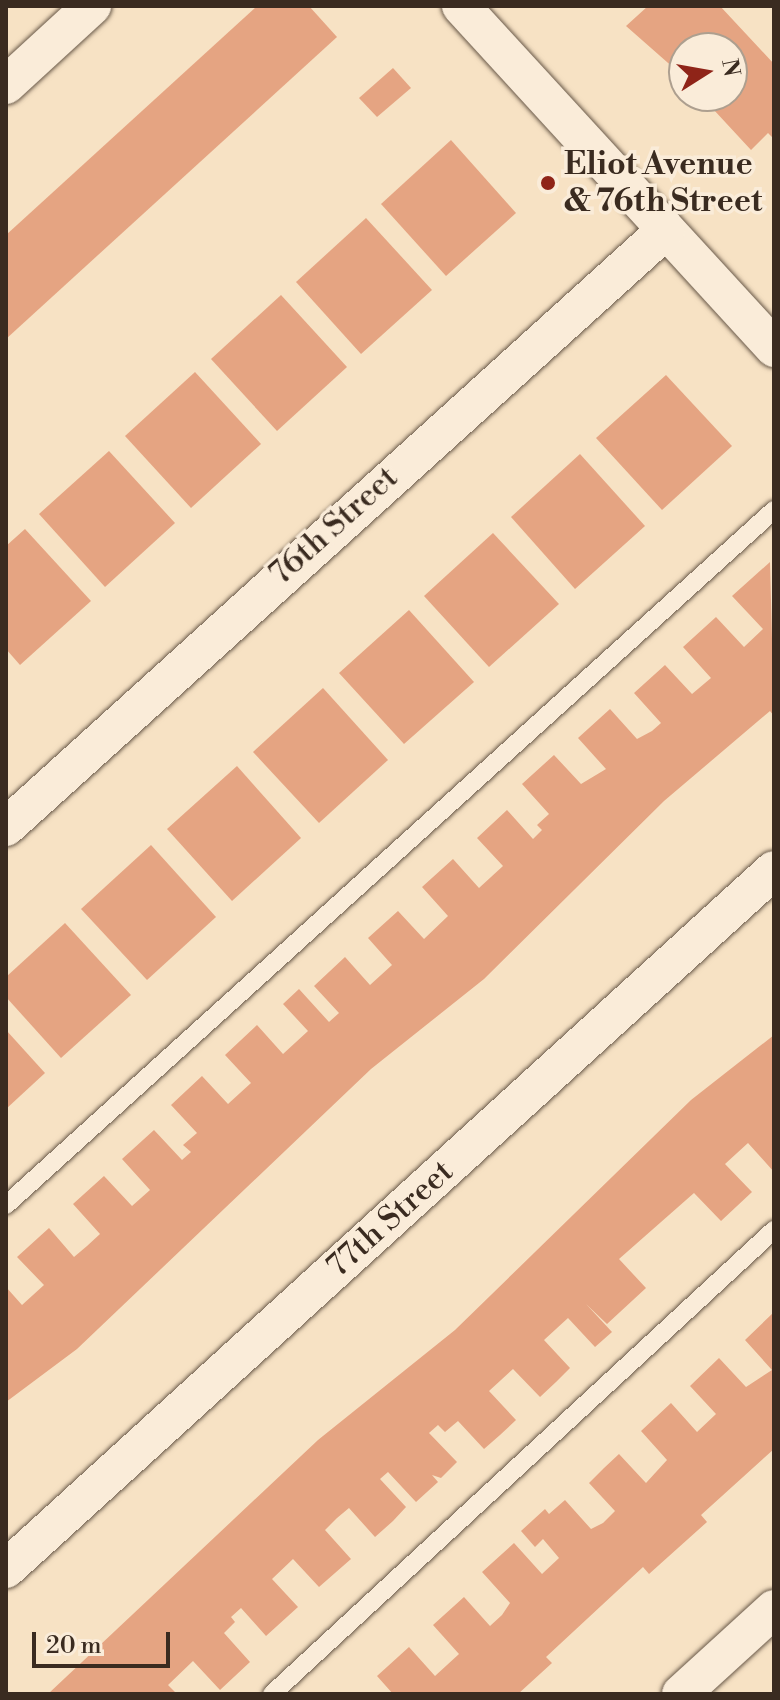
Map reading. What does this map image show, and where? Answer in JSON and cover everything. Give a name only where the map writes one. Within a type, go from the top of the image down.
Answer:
[{"type":"street","points":[[6,85],[92,6]]},
{"type":"street","points":[[461,6],[774,348]]},
{"type":"street","name":"76th Street","points":[[6,827],[666,230]]},
{"type":"street","name":"77th Street","points":[[6,1569],[774,870]]},
{"type":"street","points":[[681,1694],[774,1609]]},
{"type":"lane","points":[[6,1205],[774,510]]},
{"type":"lane","points":[[272,1694],[774,1230]]},
{"type":"building","points":[[257,6],[309,6],[337,37],[6,339],[6,235]]},
{"type":"building","points":[[648,6],[720,6],[744,32],[668,32],[668,63],[626,26]]},
{"type":"building","points":[[748,36],[774,64],[774,139],[768,133],[751,150],[716,112],[748,112]]},
{"type":"building","points":[[393,68],[411,88],[377,117],[359,98]]},
{"type":"building","points":[[451,140],[516,213],[446,276],[381,204]]},
{"type":"building","points":[[366,218],[432,290],[361,354],[296,282]]},
{"type":"building","points":[[281,295],[347,367],[277,431],[211,359]]},
{"type":"building","points":[[195,372],[261,444],[191,508],[125,436]]},
{"type":"building","points":[[666,375],[732,446],[662,510],[596,438]]},
{"type":"building","points":[[109,451],[175,523],[105,587],[39,514]]},
{"type":"building","points":[[580,454],[645,526],[575,589],[511,517]]},
{"type":"building","points":[[25,529],[91,601],[20,665],[6,649],[6,546]]},
{"type":"building","points":[[493,533],[559,604],[489,667],[424,596]]},
{"type":"building","points":[[770,562],[774,716],[770,711],[664,801],[484,979],[371,1069],[77,1349],[6,1402],[6,1287],[22,1305],[44,1285],[17,1257],[49,1228],[74,1257],[100,1234],[73,1204],[104,1176],[132,1206],[150,1190],[122,1159],[154,1130],[182,1160],[191,1152],[183,1145],[197,1133],[171,1105],[202,1076],[228,1104],[251,1083],[225,1055],[257,1025],[283,1054],[308,1031],[283,1004],[299,989],[329,1022],[339,1013],[314,986],[345,957],[370,985],[392,965],[368,938],[398,911],[424,939],[448,916],[422,887],[453,859],[479,888],[503,866],[477,838],[507,810],[533,839],[542,830],[537,825],[549,814],[522,784],[554,755],[581,784],[606,769],[578,738],[610,709],[637,739],[661,723],[634,693],[665,665],[692,694],[711,678],[683,647],[716,617],[744,647],[763,629],[732,596]]},
{"type":"building","points":[[409,610],[474,682],[404,744],[339,673]]},
{"type":"building","points":[[323,688],[388,760],[319,823],[253,752]]},
{"type":"building","points":[[237,766],[301,838],[232,901],[167,829]]},
{"type":"building","points":[[151,845],[216,917],[147,980],[81,909]]},
{"type":"building","points":[[65,923],[131,995],[61,1058],[6,997],[6,977]]},
{"type":"building","points":[[6,1030],[45,1073],[6,1109]]},
{"type":"building","points":[[774,1035],[774,1172],[748,1143],[725,1164],[752,1192],[721,1221],[694,1193],[619,1259],[646,1288],[607,1324],[586,1304],[612,1332],[595,1347],[568,1318],[544,1340],[570,1368],[540,1397],[513,1369],[489,1391],[516,1420],[500,1435],[484,1449],[458,1421],[445,1432],[438,1425],[429,1433],[457,1462],[441,1478],[432,1475],[438,1482],[416,1502],[388,1472],[380,1479],[406,1507],[375,1537],[349,1508],[337,1518],[325,1530],[351,1559],[319,1587],[293,1559],[272,1579],[298,1607],[266,1636],[241,1608],[231,1617],[235,1622],[224,1633],[250,1662],[220,1690],[193,1661],[168,1685],[177,1694],[48,1694],[318,1440],[455,1330],[691,1100]]},
{"type":"building","points":[[774,1312],[774,1449],[701,1515],[707,1522],[649,1574],[643,1567],[546,1657],[552,1663],[518,1694],[393,1694],[377,1676],[409,1647],[435,1676],[459,1654],[433,1625],[464,1597],[490,1626],[502,1615],[510,1603],[482,1572],[514,1543],[542,1574],[559,1558],[543,1539],[535,1547],[521,1531],[545,1509],[549,1514],[565,1500],[591,1529],[603,1523],[615,1511],[589,1483],[604,1468],[619,1454],[646,1483],[667,1460],[641,1431],[671,1403],[697,1432],[716,1414],[690,1386],[719,1358],[746,1387],[772,1370],[745,1340]]},
{"type":"place","name":"Eliot Avenue & 76th Street","points":[[548,183]]}]
